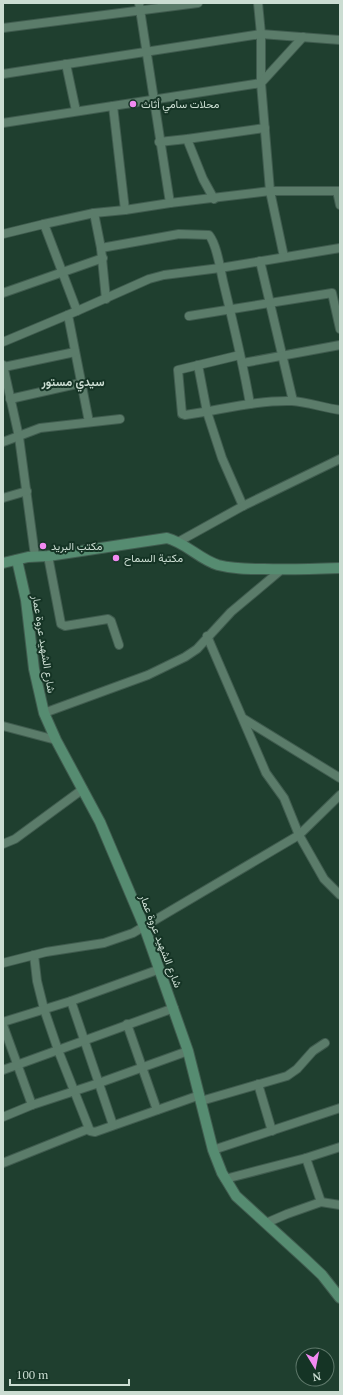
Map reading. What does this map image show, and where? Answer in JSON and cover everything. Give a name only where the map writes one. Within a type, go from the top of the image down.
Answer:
[{"type":"street","points":[[3,28],[140,7],[198,3]]},
{"type":"street","points":[[258,3],[270,191],[284,257]]},
{"type":"street","points":[[140,7],[159,142],[170,203]]},
{"type":"street","points":[[3,74],[261,34],[340,40]]},
{"type":"street","points":[[3,123],[262,83],[303,37]]},
{"type":"street","points":[[66,64],[76,111]]},
{"type":"street","points":[[113,106],[125,210]]},
{"type":"street","points":[[159,142],[265,128]]},
{"type":"street","points":[[186,139],[200,173],[214,199]]},
{"type":"street","points":[[3,234],[94,213],[270,191],[338,191],[340,205]]},
{"type":"street","points":[[94,213],[103,258],[106,298]]},
{"type":"street","points":[[44,224],[77,311]]},
{"type":"street","points":[[101,248],[179,234],[209,235],[212,239],[220,268],[250,404]]},
{"type":"street","points":[[3,342],[149,279],[340,248]]},
{"type":"street","points":[[3,293],[103,258]]},
{"type":"street","points":[[260,261],[293,401]]},
{"type":"street","points":[[189,316],[336,292],[340,330]]},
{"type":"street","points":[[68,315],[89,422]]},
{"type":"street","points":[[340,345],[283,355],[198,364],[180,368],[178,371],[182,413],[185,415],[250,404],[293,401],[340,410]]},
{"type":"street","points":[[35,556],[19,437],[10,399],[6,390],[3,366],[75,352]]},
{"type":"street","points":[[198,364],[208,412],[222,458],[243,506]]},
{"type":"street","points":[[10,399],[81,384]]},
{"type":"street","points":[[3,442],[40,428],[120,419]]},
{"type":"street","points":[[178,542],[243,506],[340,459]]},
{"type":"street","points":[[3,498],[27,491]]},
{"type":"street","points":[[3,563],[35,556],[48,556],[167,538],[178,542],[208,561],[222,566],[280,570],[340,568]]},
{"type":"street","points":[[48,556],[61,624],[65,626],[108,619],[111,621],[119,645]]},
{"type":"street","name":"شارع الشهيد عروة عمار","points":[[17,560],[26,600],[34,670],[44,713],[56,740],[100,822],[144,926],[188,1051],[213,1150],[225,1179],[236,1196],[304,1258],[338,1293]]},
{"type":"street","points":[[44,713],[148,675],[167,667],[197,649],[231,612],[280,570]]},
{"type":"street","points":[[208,636],[244,719],[260,763],[284,798],[299,835],[324,879],[340,895]]},
{"type":"street","points":[[244,719],[340,778]]},
{"type":"street","points":[[3,726],[56,740]]},
{"type":"street","points":[[3,844],[15,839],[83,789]]},
{"type":"street","points":[[3,963],[34,955],[104,943],[118,939],[144,926],[299,835],[340,794]]},
{"type":"street","points":[[34,955],[37,981],[44,1008],[58,1050],[88,1128],[93,1132],[157,1110],[287,1076],[293,1072],[310,1054],[325,1043]]},
{"type":"street","points":[[32,1105],[3,1023],[44,1008],[71,1001],[160,969]]},
{"type":"street","points":[[71,1001],[113,1125]]},
{"type":"street","points":[[3,1070],[174,1008]]},
{"type":"street","points":[[127,1024],[157,1110]]},
{"type":"street","points":[[3,1117],[32,1105],[74,1092],[188,1051]]},
{"type":"street","points":[[258,1084],[272,1131]]},
{"type":"street","points":[[213,1150],[340,1108]]},
{"type":"street","points":[[3,1163],[88,1128]]},
{"type":"street","points":[[225,1179],[306,1158],[340,1147]]},
{"type":"street","points":[[306,1158],[321,1202]]},
{"type":"street","points":[[266,1223],[321,1202],[340,1205]]},
{"type":"place","name":"محلات سامي أثاث","points":[[133,104]]},
{"type":"place","name":"مكتب البريد","points":[[43,546]]},
{"type":"place","name":"مكتبة السماح","points":[[116,558]]},
{"type":"district","name":"سيدي مستور","points":[[73,382]]}]
